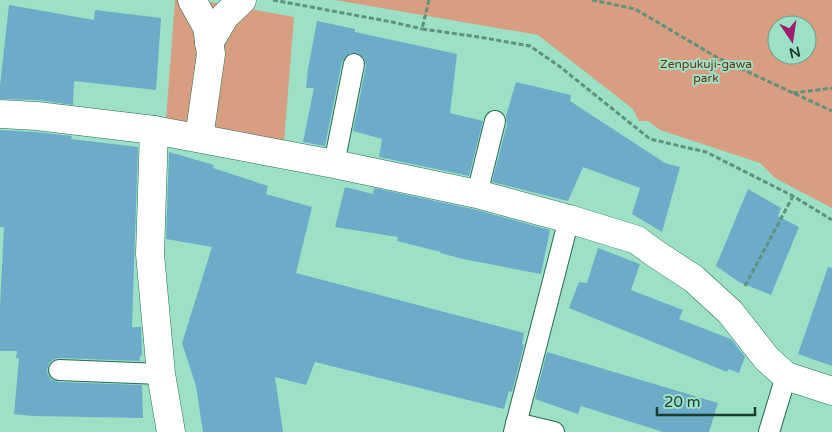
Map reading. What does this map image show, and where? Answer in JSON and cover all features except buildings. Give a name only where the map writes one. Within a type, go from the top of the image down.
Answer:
[{"type":"street","points":[[192,0],[206,27],[211,54],[198,138]]},
{"type":"street","points":[[209,43],[225,16],[242,0]]},
{"type":"street","points":[[0,114],[37,116],[154,130],[334,164],[477,194],[637,240],[694,279],[730,312],[767,359],[786,376],[832,391]]},
{"type":"street","points":[[154,130],[150,254],[161,374],[171,432]]},
{"type":"lane","points":[[334,164],[354,64]]},
{"type":"lane","points":[[477,194],[495,121]]},
{"type":"lane","points":[[554,432],[515,428],[569,219]]},
{"type":"lane","points":[[58,370],[161,374]]},
{"type":"lane","points":[[769,432],[786,376]]},
{"type":"path","points":[[273,0],[422,29],[530,46],[559,66],[650,139],[706,152],[793,196],[832,220]]},
{"type":"path","points":[[422,29],[429,0]]},
{"type":"path","points":[[592,0],[635,9],[718,58],[832,111]]},
{"type":"path","points":[[791,93],[832,88]]},
{"type":"path","points":[[730,312],[793,196]]},
{"type":"green space","points":[[175,0],[199,0],[294,17],[284,142],[166,120]]},
{"type":"green space","name":"Zenpukuji-gawa park","points":[[335,0],[832,0],[832,208],[775,178],[760,163],[660,130],[648,121],[639,121],[633,109],[538,35]]}]
